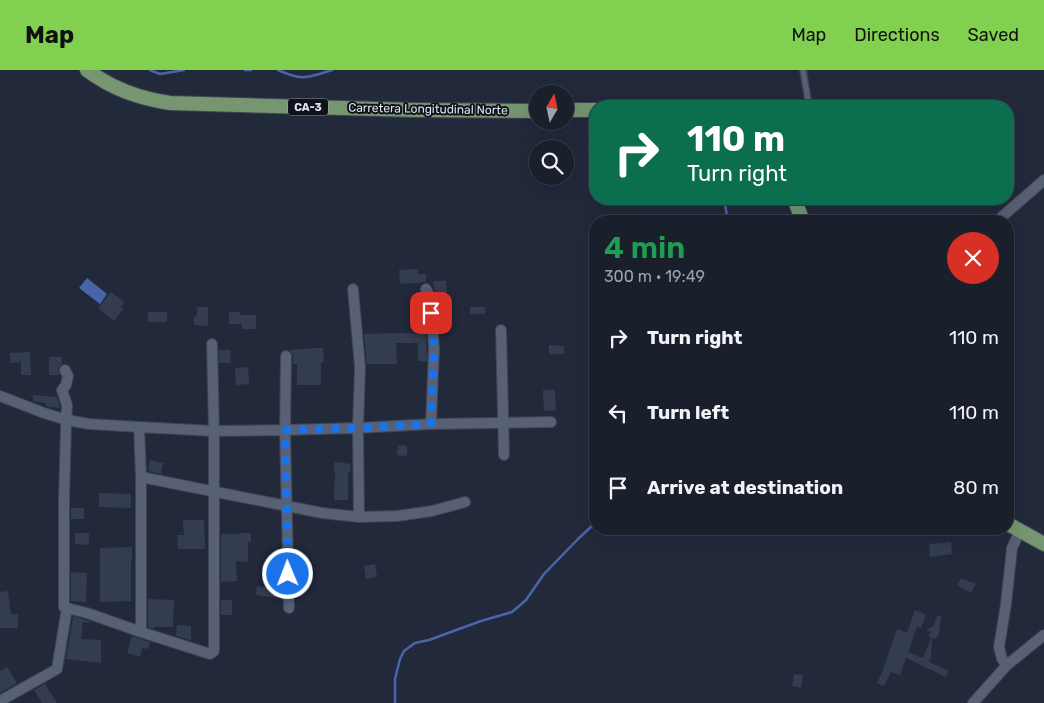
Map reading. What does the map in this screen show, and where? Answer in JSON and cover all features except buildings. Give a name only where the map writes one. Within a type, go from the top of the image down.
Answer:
[{"type":"main road","name":"Carretera Longitudinal Norte","points":[[87,70],[124,92],[148,100],[170,103],[414,110],[529,111]]},
{"type":"main road","points":[[574,110],[589,110]]},
{"type":"main road","points":[[1014,528],[1044,544]]},
{"type":"street","points":[[1004,215],[1044,180]]},
{"type":"street","points":[[353,289],[360,367],[358,428],[359,517]]},
{"type":"street","points":[[426,289],[430,297],[434,348],[431,424]]},
{"type":"street","points":[[501,330],[504,456]]},
{"type":"street","points":[[65,370],[68,376],[62,390],[67,405],[64,607],[210,654],[214,651],[212,344]]},
{"type":"street","points":[[286,356],[285,430],[289,608]]},
{"type":"street","points":[[0,396],[66,420],[89,424],[140,427],[285,430],[431,424],[552,422]]},
{"type":"street","points":[[140,427],[141,632]]},
{"type":"street","points":[[141,476],[322,513],[359,517],[397,516],[432,511],[465,502]]},
{"type":"street","points":[[1007,665],[1002,659],[999,647],[1013,535]]},
{"type":"street","points":[[0,701],[57,668],[67,608]]},
{"type":"street","points":[[973,703],[1007,665],[1044,635]]},
{"type":"lane","points":[[803,70],[808,100]]},
{"type":"water","points":[[87,278],[107,294],[100,304],[79,288]]},
{"type":"waterway","points":[[150,70],[160,74],[184,70]]},
{"type":"waterway","points":[[245,70],[251,70]]},
{"type":"waterway","points":[[278,70],[299,77],[316,75],[332,70]]},
{"type":"waterway","points":[[725,205],[727,215]]},
{"type":"waterway","points":[[395,703],[395,679],[404,651],[415,643],[512,612],[526,600],[544,574],[589,529]]},
{"type":"route","points":[[288,574],[285,430],[431,424],[434,348],[431,313]]}]
